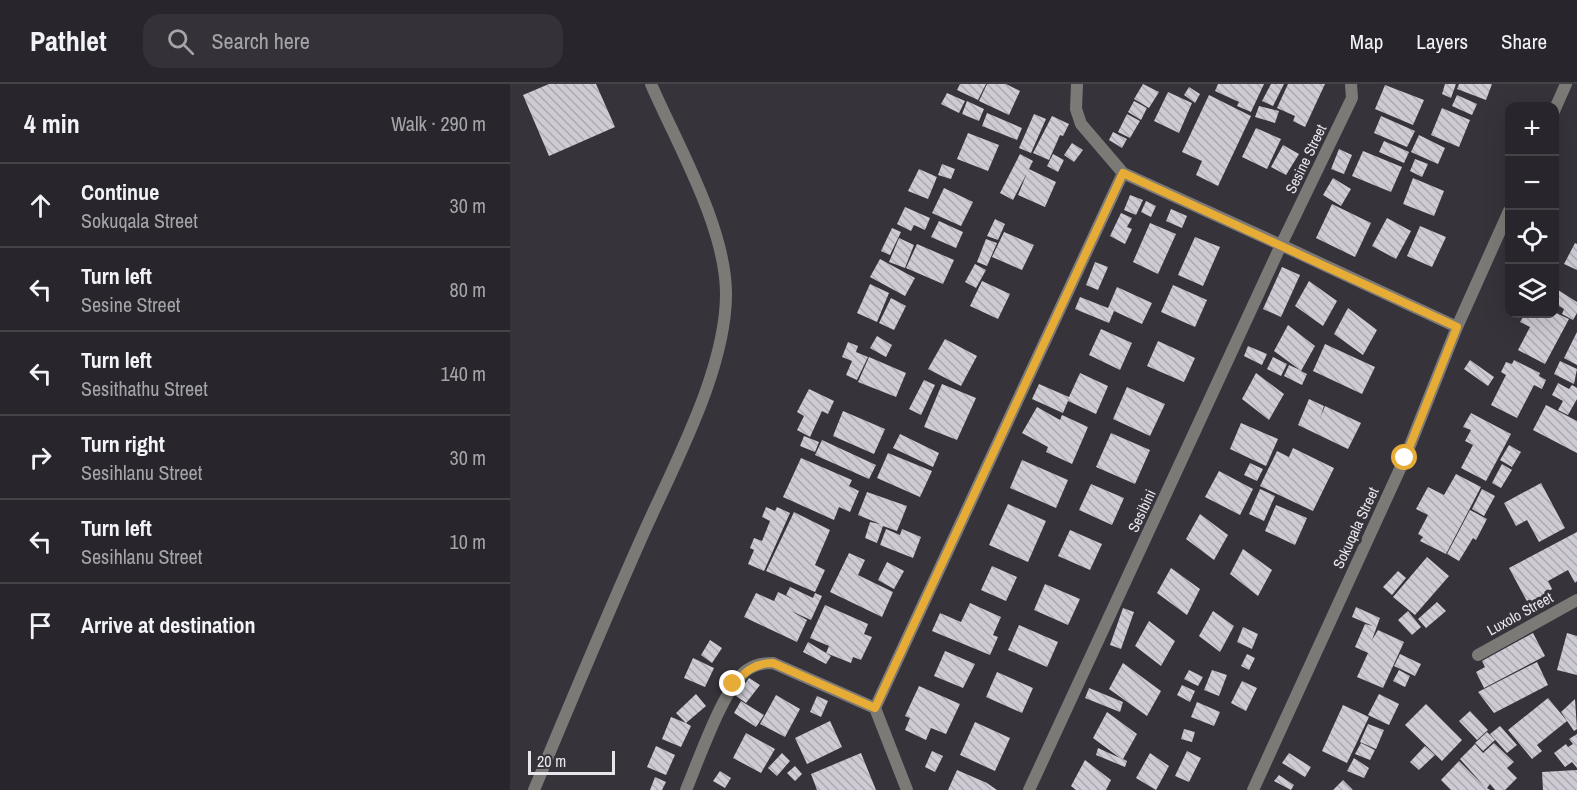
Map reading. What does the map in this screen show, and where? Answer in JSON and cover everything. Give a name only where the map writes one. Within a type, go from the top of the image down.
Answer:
[{"type":"street","points":[[534,790],[704,396],[725,320],[724,279],[706,205],[651,84]]},
{"type":"street","points":[[1077,84],[1076,109],[1082,124],[1123,173],[1457,327]]},
{"type":"street","name":"Sesine Street","points":[[1281,245],[1352,98],[1351,84]]},
{"type":"street","points":[[1558,102],[1566,84]]},
{"type":"street","points":[[875,708],[1123,173]]},
{"type":"street","name":"Sokuqala Street","points":[[1253,790],[1405,458],[1457,327],[1505,220]]},
{"type":"street","name":"Sesibini","points":[[1029,790],[1281,245]]},
{"type":"street","name":"Luxolo Street","points":[[1478,655],[1577,600]]},
{"type":"street","points":[[686,790],[733,684],[747,669],[761,663],[773,663],[875,708],[907,790]]},
{"type":"building","points":[[549,84],[596,84],[615,127],[549,156],[523,95]]},
{"type":"building","points":[[960,84],[986,84],[978,100],[957,90]]},
{"type":"building","points":[[987,84],[1006,84],[1020,91],[1009,115],[979,101]]},
{"type":"building","points":[[1143,84],[1159,92],[1149,108],[1134,99]]},
{"type":"building","points":[[1218,84],[1264,84],[1251,112],[1237,106],[1239,102],[1215,91]]},
{"type":"building","points":[[1271,84],[1284,84],[1273,106],[1262,101]]},
{"type":"building","points":[[1288,84],[1325,84],[1305,127],[1293,121],[1295,116],[1277,108]]},
{"type":"building","points":[[1445,84],[1456,84],[1451,98],[1442,94]]},
{"type":"building","points":[[1459,84],[1492,84],[1486,100],[1457,89]]},
{"type":"building","points":[[1385,85],[1424,100],[1413,125],[1375,109]]},
{"type":"building","points":[[1189,87],[1200,94],[1195,103],[1184,95]]},
{"type":"building","points":[[1168,92],[1192,103],[1179,133],[1154,121]]},
{"type":"building","points":[[947,93],[965,101],[959,113],[941,104]]},
{"type":"building","points":[[1209,95],[1251,116],[1218,186],[1196,175],[1202,161],[1182,152]]},
{"type":"building","points":[[1457,95],[1477,104],[1472,115],[1452,106]]},
{"type":"building","points":[[967,101],[984,109],[979,121],[962,114]]},
{"type":"building","points":[[1134,101],[1147,108],[1141,120],[1128,112]]},
{"type":"building","points":[[1259,106],[1279,111],[1275,123],[1255,117]]},
{"type":"building","points":[[1442,108],[1470,120],[1459,147],[1431,135]]},
{"type":"building","points":[[987,113],[1022,128],[1017,140],[982,126]]},
{"type":"building","points":[[1034,114],[1046,119],[1031,153],[1019,148]]},
{"type":"building","points":[[1127,114],[1140,121],[1130,138],[1118,132]]},
{"type":"building","points":[[1052,116],[1069,124],[1063,136],[1060,135],[1049,160],[1033,153]]},
{"type":"building","points":[[1381,116],[1415,131],[1407,147],[1374,133]]},
{"type":"building","points":[[1256,128],[1281,139],[1267,169],[1242,157]]},
{"type":"building","points":[[1113,132],[1127,139],[1122,148],[1109,140]]},
{"type":"building","points":[[968,133],[999,145],[988,171],[957,159]]},
{"type":"building","points":[[1419,135],[1445,148],[1438,164],[1411,152]]},
{"type":"building","points":[[1384,141],[1409,152],[1404,163],[1379,152]]},
{"type":"building","points":[[1072,143],[1083,150],[1074,162],[1064,155]]},
{"type":"building","points":[[1283,145],[1299,154],[1286,175],[1271,167]]},
{"type":"building","points":[[1339,149],[1352,155],[1344,174],[1331,169]]},
{"type":"building","points":[[1363,151],[1402,167],[1391,192],[1352,176]]},
{"type":"building","points":[[1020,154],[1033,161],[1029,169],[1056,182],[1045,207],[1018,195],[1027,173],[1013,200],[1000,193]]},
{"type":"building","points":[[1053,154],[1064,160],[1058,172],[1047,166]]},
{"type":"building","points":[[1415,159],[1428,164],[1422,177],[1410,171]]},
{"type":"building","points":[[942,164],[955,169],[951,179],[938,175]]},
{"type":"building","points":[[919,169],[937,177],[928,199],[908,191]]},
{"type":"building","points":[[1333,178],[1351,189],[1341,206],[1323,195]]},
{"type":"building","points":[[1413,178],[1444,191],[1434,216],[1403,204]]},
{"type":"building","points":[[944,188],[973,202],[961,226],[932,213]]},
{"type":"building","points":[[1130,195],[1143,200],[1136,215],[1124,210]]},
{"type":"building","points":[[1146,201],[1156,206],[1151,217],[1141,212]]},
{"type":"building","points":[[1332,204],[1371,223],[1355,257],[1316,238]]},
{"type":"building","points":[[905,207],[930,218],[925,230],[914,225],[911,231],[897,224]]},
{"type":"building","points":[[1171,209],[1187,216],[1182,228],[1166,221]]},
{"type":"building","points":[[1121,213],[1132,218],[1127,227],[1132,229],[1125,244],[1110,236]]},
{"type":"building","points":[[1387,218],[1411,231],[1396,259],[1372,246]]},
{"type":"building","points":[[995,219],[1005,224],[998,240],[987,236]]},
{"type":"building","points":[[939,221],[963,232],[956,248],[931,237]]},
{"type":"building","points":[[1150,223],[1176,234],[1158,274],[1133,262]]},
{"type":"building","points":[[1420,226],[1446,237],[1432,267],[1407,256]]},
{"type":"building","points":[[892,228],[901,232],[890,255],[881,251]]},
{"type":"building","points":[[1004,232],[1034,245],[1022,270],[992,257]]},
{"type":"building","points":[[1195,237],[1220,247],[1203,286],[1178,275]]},
{"type":"building","points":[[899,238],[914,245],[905,268],[889,262]]},
{"type":"building","points":[[986,239],[997,243],[987,266],[977,262]]},
{"type":"building","points":[[1575,243],[1577,244],[1577,270],[1564,264]]},
{"type":"building","points":[[917,244],[954,260],[943,284],[906,268]]},
{"type":"building","points":[[880,259],[915,278],[905,296],[870,277]]},
{"type":"building","points":[[1095,262],[1108,267],[1098,290],[1086,285]]},
{"type":"building","points":[[975,264],[986,270],[976,288],[965,282]]},
{"type":"building","points":[[1282,267],[1300,275],[1281,317],[1263,309]]},
{"type":"building","points":[[982,281],[1010,294],[998,319],[970,306]]},
{"type":"building","points":[[1309,281],[1337,301],[1323,326],[1295,306]]},
{"type":"building","points":[[870,284],[889,293],[877,322],[857,313]]},
{"type":"building","points":[[1173,285],[1207,300],[1195,327],[1161,312]]},
{"type":"building","points":[[1117,287],[1152,303],[1142,324],[1114,311],[1109,323],[1075,309],[1080,297],[1108,308]]},
{"type":"building","points":[[1559,291],[1577,302],[1577,313],[1573,320],[1562,314],[1564,309],[1559,306]]},
{"type":"building","points":[[891,298],[906,306],[894,330],[879,323]]},
{"type":"building","points":[[1348,308],[1377,330],[1363,355],[1334,334]]},
{"type":"building","points":[[1559,314],[1569,319],[1545,364],[1518,350],[1530,327],[1520,322],[1522,318],[1559,318]]},
{"type":"building","points":[[1288,325],[1315,346],[1301,371],[1307,374],[1302,385],[1284,376],[1289,365],[1300,370],[1274,351]]},
{"type":"building","points":[[1101,329],[1132,343],[1120,370],[1089,355]]},
{"type":"building","points":[[1577,332],[1577,365],[1564,358]]},
{"type":"building","points":[[877,336],[892,345],[886,357],[870,348]]},
{"type":"building","points":[[945,339],[977,356],[961,386],[928,369]]},
{"type":"building","points":[[1158,341],[1195,358],[1184,382],[1147,366]]},
{"type":"building","points":[[848,342],[858,346],[856,352],[868,357],[857,380],[846,375],[852,361],[842,357]]},
{"type":"building","points":[[1325,344],[1375,367],[1362,394],[1313,371]]},
{"type":"building","points":[[1248,346],[1267,354],[1262,365],[1244,356]]},
{"type":"building","points":[[869,357],[906,373],[896,397],[858,382]]},
{"type":"building","points":[[1273,357],[1287,364],[1281,376],[1267,369]]},
{"type":"building","points":[[1470,360],[1494,377],[1488,386],[1464,369]]},
{"type":"building","points":[[1514,360],[1540,373],[1539,376],[1546,380],[1542,389],[1534,385],[1517,418],[1491,405],[1506,375],[1501,372],[1506,362],[1512,364]]},
{"type":"building","points":[[1560,361],[1577,369],[1574,384],[1554,374]]},
{"type":"building","points":[[1080,373],[1108,386],[1096,414],[1068,401],[1063,413],[1032,399],[1039,384],[1069,397]]},
{"type":"building","points":[[1256,373],[1284,394],[1269,420],[1242,399]]},
{"type":"building","points":[[924,380],[935,385],[921,415],[909,409]]},
{"type":"building","points":[[1558,383],[1569,389],[1572,385],[1577,388],[1577,399],[1568,415],[1558,410],[1563,401],[1552,395]]},
{"type":"building","points":[[942,384],[976,398],[957,440],[924,427]]},
{"type":"building","points":[[1127,387],[1165,404],[1150,436],[1113,419]]},
{"type":"building","points":[[809,389],[834,401],[828,414],[822,411],[810,437],[797,430],[804,416],[797,412]]},
{"type":"building","points":[[1309,399],[1324,406],[1320,418],[1325,406],[1361,423],[1348,449],[1298,425]]},
{"type":"building","points":[[1546,405],[1577,421],[1577,453],[1533,430]]},
{"type":"building","points":[[1037,407],[1060,420],[1062,415],[1088,427],[1072,464],[1046,452],[1048,447],[1022,433]]},
{"type":"building","points":[[843,411],[885,429],[874,454],[833,436]]},
{"type":"building","points":[[1471,413],[1511,434],[1486,481],[1461,468],[1473,445],[1465,441],[1471,430],[1463,427]]},
{"type":"building","points":[[1241,423],[1278,439],[1266,466],[1230,449]]},
{"type":"building","points":[[1111,433],[1150,450],[1135,484],[1096,467]]},
{"type":"building","points":[[900,434],[939,453],[933,467],[893,448]]},
{"type":"building","points":[[804,436],[819,442],[815,452],[800,446]]},
{"type":"building","points":[[822,440],[876,465],[869,479],[815,455]]},
{"type":"building","points":[[1509,445],[1521,452],[1512,467],[1500,460]]},
{"type":"building","points":[[1293,448],[1334,468],[1313,511],[1260,486],[1277,451],[1289,457]]},
{"type":"building","points":[[888,453],[932,471],[920,497],[877,478]]},
{"type":"building","points":[[801,458],[852,480],[849,486],[859,491],[850,512],[839,507],[834,520],[783,497]]},
{"type":"building","points":[[1022,460],[1068,480],[1056,508],[1010,488]]},
{"type":"building","points":[[1250,463],[1263,469],[1257,481],[1244,475]]},
{"type":"building","points":[[1502,464],[1512,470],[1501,488],[1492,483]]},
{"type":"building","points":[[1219,471],[1253,489],[1240,515],[1205,497]]},
{"type":"building","points":[[1456,474],[1481,487],[1446,554],[1420,541],[1423,537],[1418,534],[1428,515],[1416,509],[1428,487],[1444,495]]},
{"type":"building","points":[[1541,483],[1565,528],[1539,542],[1527,520],[1516,526],[1504,503]]},
{"type":"building","points":[[1091,484],[1124,498],[1112,525],[1079,510]]},
{"type":"building","points":[[1260,489],[1275,496],[1264,521],[1249,514]]},
{"type":"building","points":[[1482,489],[1495,496],[1484,516],[1472,509]]},
{"type":"building","points":[[867,492],[907,506],[897,531],[883,526],[877,543],[865,538],[870,522],[880,524],[858,515]]},
{"type":"building","points":[[1008,504],[1046,521],[1028,562],[989,545]]},
{"type":"building","points":[[1276,505],[1307,518],[1295,545],[1265,531]]},
{"type":"building","points":[[766,507],[775,511],[777,507],[790,513],[764,571],[748,564],[754,550],[750,548],[754,538],[762,541],[770,521],[762,517]]},
{"type":"building","points":[[1470,510],[1487,519],[1476,540],[1473,538],[1459,561],[1447,554]]},
{"type":"building","points":[[794,512],[830,530],[815,565],[825,570],[815,592],[766,571]]},
{"type":"building","points":[[1200,514],[1228,535],[1214,560],[1186,539]]},
{"type":"building","points":[[886,529],[900,535],[902,529],[921,537],[913,558],[880,545]]},
{"type":"building","points":[[1070,530],[1102,544],[1090,570],[1058,556]]},
{"type":"building","points":[[1577,532],[1577,581],[1575,583],[1568,570],[1548,581],[1552,589],[1529,605],[1509,568]]},
{"type":"building","points":[[1243,549],[1272,570],[1258,596],[1230,574]]},
{"type":"building","points":[[849,553],[865,560],[858,575],[893,592],[882,617],[830,592]]},
{"type":"building","points":[[1427,557],[1449,576],[1415,615],[1393,597]]},
{"type":"building","points":[[887,562],[904,571],[894,589],[878,580]]},
{"type":"building","points":[[992,566],[1017,577],[1006,601],[981,590]]},
{"type":"building","points":[[1171,568],[1200,589],[1187,615],[1157,593]]},
{"type":"building","points":[[1398,571],[1406,578],[1392,595],[1383,587]]},
{"type":"building","points":[[1045,584],[1080,599],[1068,625],[1034,610]]},
{"type":"building","points":[[790,587],[813,598],[815,593],[822,596],[811,620],[791,611],[807,620],[797,642],[744,617],[756,593],[774,601],[778,592],[797,601],[786,595]]},
{"type":"building","points":[[1437,602],[1446,611],[1426,628],[1418,619]]},
{"type":"building","points":[[970,603],[1001,617],[993,635],[998,637],[990,655],[932,631],[940,613],[961,622]]},
{"type":"building","points":[[825,605],[868,624],[864,634],[872,637],[861,660],[853,657],[851,663],[826,653],[829,646],[810,638]]},
{"type":"building","points":[[1356,607],[1380,618],[1372,640],[1378,630],[1404,642],[1383,688],[1357,677],[1368,653],[1355,647],[1365,624],[1373,626],[1352,617]]},
{"type":"building","points":[[1123,608],[1134,612],[1121,649],[1110,645]]},
{"type":"building","points":[[1213,611],[1234,626],[1220,652],[1199,636]]},
{"type":"building","points":[[1408,611],[1421,627],[1412,635],[1398,620]]},
{"type":"building","points":[[1149,621],[1175,641],[1161,666],[1135,646]]},
{"type":"building","points":[[1019,625],[1058,642],[1047,667],[1008,650]]},
{"type":"building","points":[[1243,627],[1258,634],[1252,649],[1237,642]]},
{"type":"building","points":[[1533,633],[1545,656],[1484,688],[1476,672],[1485,667],[1482,661]]},
{"type":"building","points":[[1567,633],[1577,636],[1577,675],[1557,670]]},
{"type":"building","points":[[710,640],[722,648],[712,663],[701,655]]},
{"type":"building","points":[[808,642],[831,656],[826,664],[803,652]]},
{"type":"building","points":[[945,651],[975,664],[963,688],[934,676]]},
{"type":"building","points":[[1247,654],[1255,658],[1249,670],[1241,666]]},
{"type":"building","points":[[1400,654],[1421,664],[1415,676],[1394,666]]},
{"type":"building","points":[[693,658],[714,668],[705,687],[684,678]]},
{"type":"building","points":[[1537,662],[1548,685],[1494,713],[1478,692]]},
{"type":"building","points":[[1123,663],[1161,691],[1147,716],[1109,689]]},
{"type":"building","points":[[1189,670],[1203,677],[1198,686],[1184,679]]},
{"type":"building","points":[[1212,670],[1227,675],[1219,696],[1204,690]]},
{"type":"building","points":[[1399,670],[1410,676],[1405,687],[1393,681]]},
{"type":"building","points":[[997,672],[1033,688],[1022,713],[986,697]]},
{"type":"building","points":[[749,678],[760,685],[746,703],[736,696]]},
{"type":"building","points":[[1242,681],[1257,688],[1246,711],[1231,703]]},
{"type":"building","points":[[1182,685],[1195,691],[1190,702],[1177,695]]},
{"type":"building","points":[[919,686],[960,704],[946,734],[931,728],[926,740],[905,730],[910,718],[905,716]]},
{"type":"building","points":[[1089,688],[1123,702],[1120,712],[1085,698]]},
{"type":"building","points":[[696,694],[706,706],[686,723],[676,713]]},
{"type":"building","points":[[1379,694],[1399,704],[1389,725],[1368,715]]},
{"type":"building","points":[[776,695],[800,709],[785,737],[760,724]]},
{"type":"building","points":[[817,696],[828,701],[821,717],[810,712]]},
{"type":"building","points":[[1548,698],[1567,721],[1537,745],[1542,751],[1532,759],[1508,730]]},
{"type":"building","points":[[1575,699],[1577,729],[1574,731],[1561,712]]},
{"type":"building","points":[[741,701],[764,715],[756,727],[734,713]]},
{"type":"building","points":[[1197,702],[1220,712],[1214,726],[1191,717]]},
{"type":"building","points":[[1426,704],[1462,740],[1442,761],[1405,725]]},
{"type":"building","points":[[1343,705],[1369,717],[1347,763],[1322,751]]},
{"type":"building","points":[[1470,711],[1488,730],[1477,740],[1459,721]]},
{"type":"building","points":[[1107,712],[1137,734],[1123,759],[1127,761],[1125,767],[1096,755],[1098,748],[1120,758],[1093,738]]},
{"type":"building","points":[[671,717],[691,726],[681,747],[662,739]]},
{"type":"building","points":[[830,721],[842,747],[807,764],[795,738]]},
{"type":"building","points":[[975,722],[1010,738],[995,771],[960,755]]},
{"type":"building","points":[[1368,724],[1384,730],[1376,749],[1360,742]]},
{"type":"building","points":[[1500,726],[1517,745],[1507,753],[1490,734]]},
{"type":"building","points":[[1184,729],[1195,732],[1192,742],[1181,739]]},
{"type":"building","points":[[1487,732],[1495,740],[1483,751],[1475,743]]},
{"type":"building","points":[[746,733],[775,749],[761,773],[733,758]]},
{"type":"building","points":[[1577,734],[1577,768],[1572,762],[1565,767],[1554,753],[1566,744],[1568,747],[1573,744],[1569,739]]},
{"type":"building","points":[[1361,743],[1375,750],[1370,760],[1355,754]]},
{"type":"building","points":[[1494,743],[1514,762],[1507,768],[1517,778],[1505,790],[1495,790],[1490,784],[1487,788],[1490,790],[1451,790],[1441,780],[1459,761],[1485,787],[1460,759],[1475,744],[1483,753]]},
{"type":"building","points":[[656,746],[675,755],[666,775],[647,767]]},
{"type":"building","points":[[1425,746],[1435,755],[1419,770],[1410,762]]},
{"type":"building","points":[[932,751],[943,756],[935,772],[925,767]]},
{"type":"building","points":[[1187,751],[1201,758],[1189,782],[1175,776]]},
{"type":"building","points":[[782,753],[790,761],[777,776],[768,768]]},
{"type":"building","points":[[861,753],[876,790],[817,790],[811,774]]},
{"type":"building","points":[[1150,753],[1169,766],[1156,790],[1136,778]]},
{"type":"building","points":[[1289,753],[1311,767],[1305,777],[1282,763]]},
{"type":"building","points":[[1354,758],[1369,768],[1364,778],[1347,771]]},
{"type":"building","points":[[1085,760],[1111,780],[1106,790],[1076,790],[1071,786]]},
{"type":"building","points":[[795,766],[802,774],[795,781],[787,773]]},
{"type":"building","points":[[957,770],[987,783],[997,790],[948,790]]},
{"type":"building","points":[[1577,770],[1577,790],[1543,790],[1542,772]]},
{"type":"building","points":[[720,771],[731,778],[725,788],[713,781]]},
{"type":"building","points":[[1279,775],[1294,785],[1291,790],[1274,781]]},
{"type":"building","points":[[655,777],[666,782],[662,790],[650,790]]},
{"type":"building","points":[[1343,780],[1353,790],[1333,790]]},
{"type":"route","points":[[733,684],[747,669],[761,663],[773,663],[875,708],[1123,173],[1457,327],[1405,458]]}]
